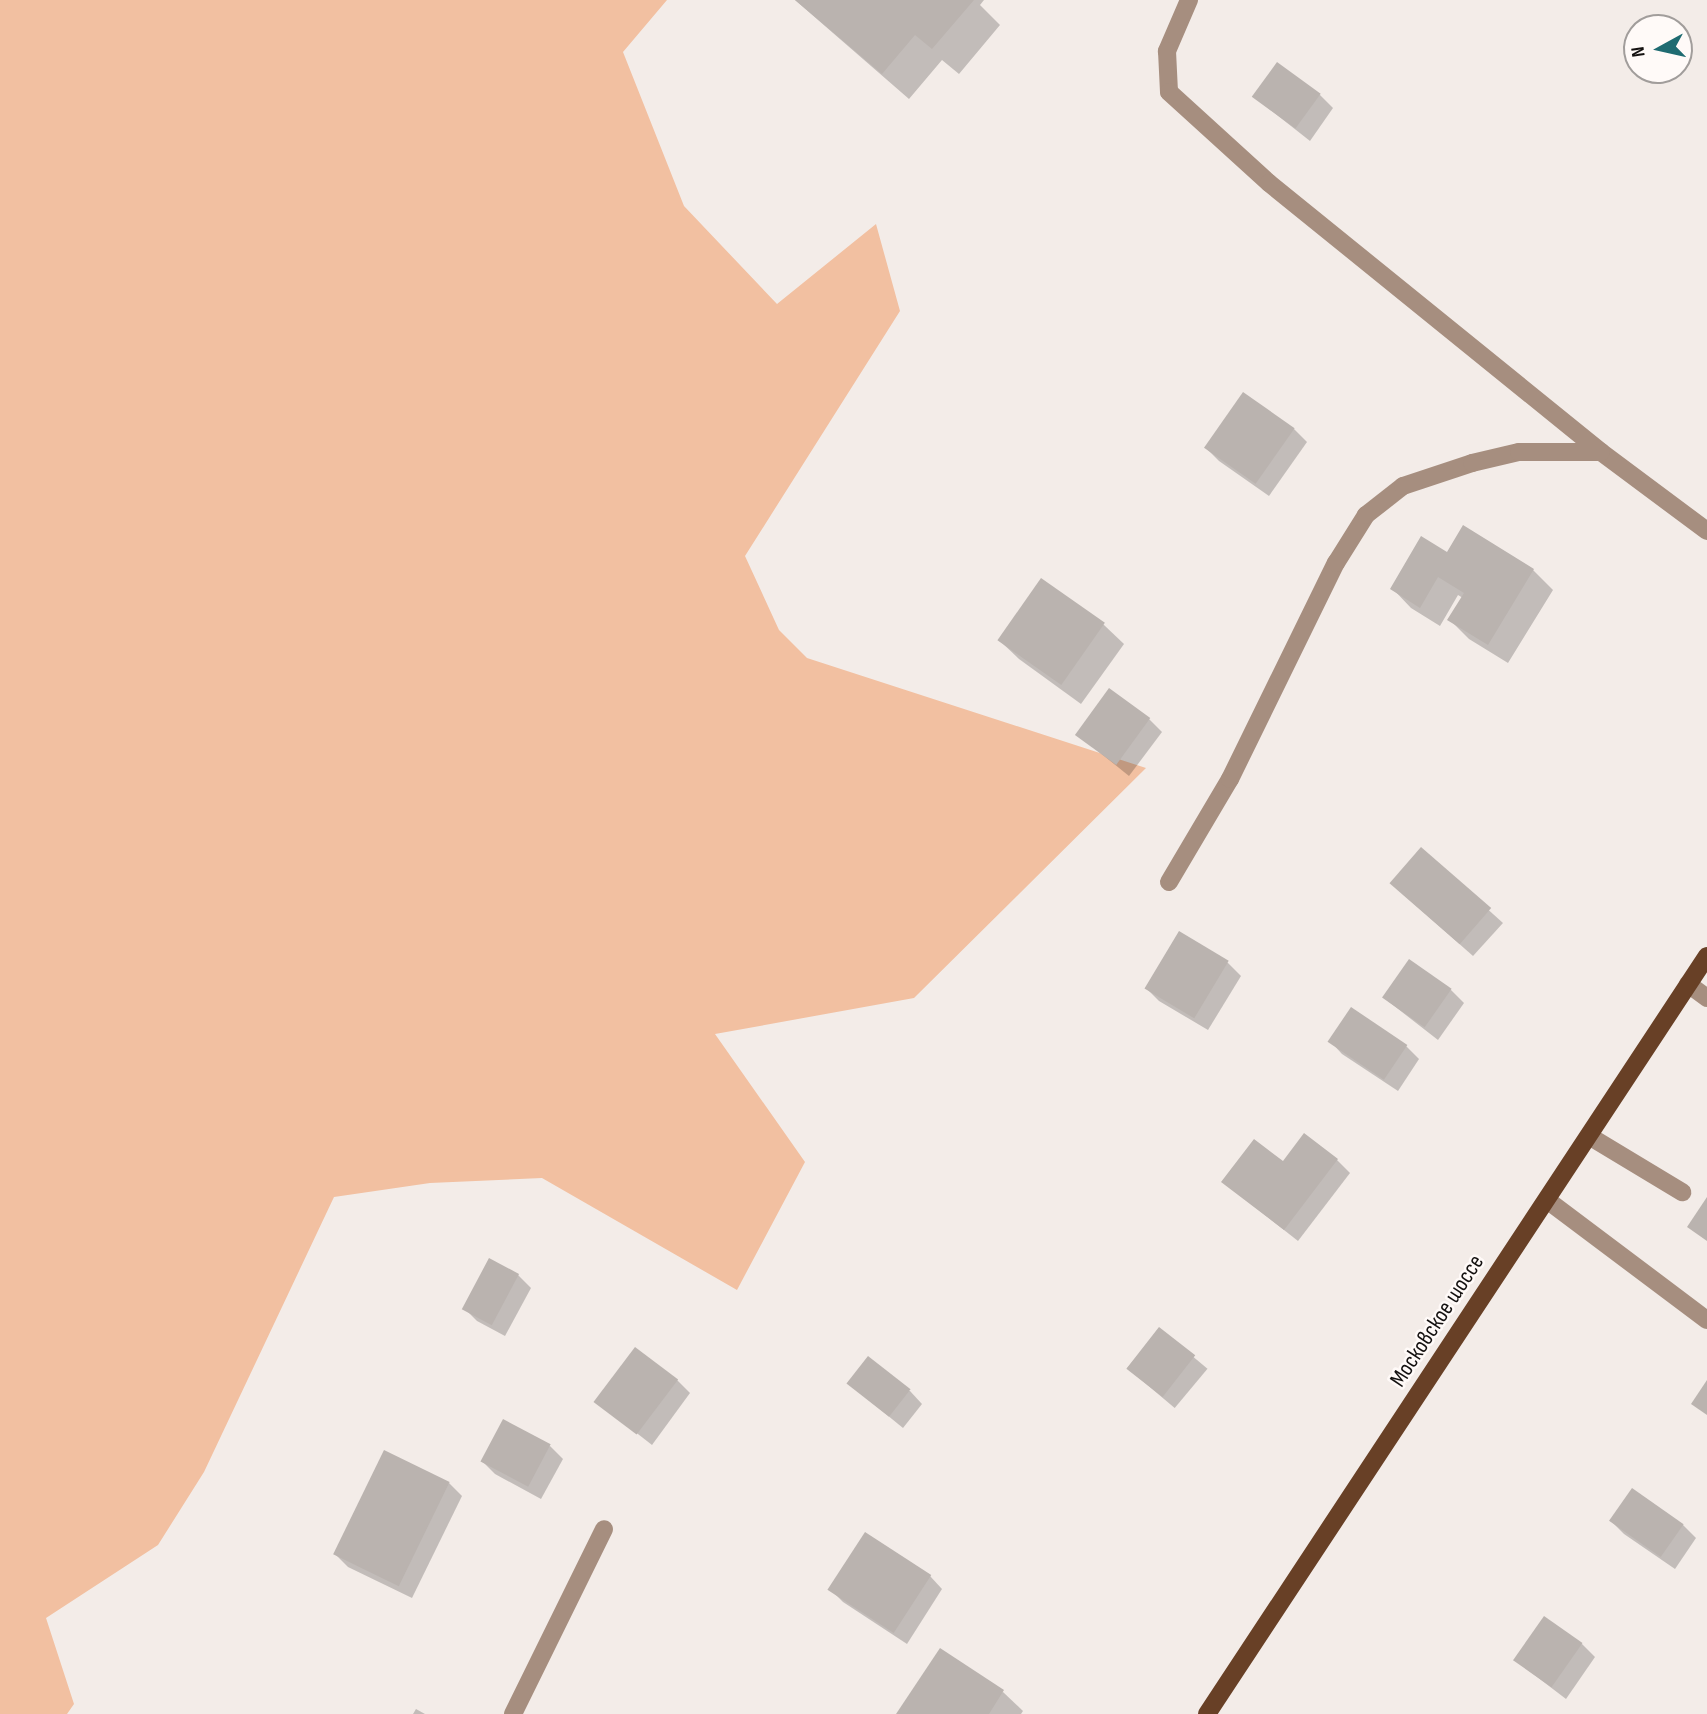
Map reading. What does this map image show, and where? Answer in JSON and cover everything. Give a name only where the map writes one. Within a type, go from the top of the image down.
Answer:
[{"type":"main road","name":"Московское шоссе","points":[[1208,1714],[1707,956]]},
{"type":"street","points":[[1189,0],[1167,51],[1169,92],[1269,183],[1601,452],[1707,531]]},
{"type":"street","points":[[1169,882],[1230,779],[1336,563],[1366,515],[1403,486],[1472,463],[1519,452],[1601,452]]},
{"type":"street","points":[[1688,984],[1707,998]]},
{"type":"street","points":[[1589,1136],[1682,1192]]},
{"type":"street","points":[[1547,1200],[1707,1320]]},
{"type":"street","points":[[513,1714],[604,1529]]},
{"type":"shaded area","points":[[0,0],[667,0],[623,52],[684,206],[777,304],[876,224],[900,311],[745,556],[779,630],[807,658],[1146,768],[914,998],[715,1034],[805,1162],[737,1290],[542,1178],[430,1183],[334,1197],[204,1472],[158,1545],[46,1618],[74,1704],[67,1714],[0,1714]]},
{"type":"building","points":[[795,0],[974,0],[932,49],[915,35],[882,74]]},
{"type":"building","points":[[1277,62],[1321,94],[1295,129],[1252,97]]},
{"type":"building","points":[[1243,392],[1295,428],[1256,484],[1204,448]]},
{"type":"building","points":[[1463,525],[1534,569],[1488,645],[1447,620],[1464,593],[1438,577],[1420,608],[1390,589],[1421,536],[1447,552]]},
{"type":"building","points":[[1041,578],[1105,623],[1061,685],[997,640]]},
{"type":"building","points":[[1109,688],[1150,718],[1116,765],[1075,735]]},
{"type":"building","points":[[1421,847],[1491,908],[1460,944],[1390,883]]},
{"type":"building","points":[[1179,931],[1229,961],[1194,1018],[1144,988]]},
{"type":"building","points":[[1409,959],[1452,989],[1425,1027],[1382,998]]},
{"type":"building","points":[[1351,1007],[1407,1045],[1384,1080],[1328,1042]]},
{"type":"building","points":[[1304,1133],[1338,1159],[1284,1230],[1221,1182],[1254,1139],[1283,1161]]},
{"type":"building","points":[[1707,1197],[1707,1241],[1687,1227]]},
{"type":"building","points":[[489,1258],[519,1274],[492,1325],[462,1309]]},
{"type":"building","points":[[1159,1327],[1195,1355],[1163,1397],[1126,1369]]},
{"type":"building","points":[[635,1347],[678,1379],[637,1435],[593,1402]]},
{"type":"building","points":[[868,1356],[911,1389],[889,1417],[846,1384]]},
{"type":"building","points":[[1707,1380],[1707,1415],[1691,1404]]},
{"type":"building","points":[[503,1419],[551,1444],[528,1487],[480,1461]]},
{"type":"building","points":[[384,1450],[450,1482],[399,1586],[333,1554]]},
{"type":"building","points":[[1632,1488],[1684,1524],[1661,1557],[1609,1521]]},
{"type":"building","points":[[865,1532],[931,1575],[894,1633],[827,1590]]},
{"type":"building","points":[[1544,1616],[1583,1643],[1552,1687],[1513,1660]]},
{"type":"building","points":[[940,1648],[1004,1690],[989,1714],[896,1714]]}]
